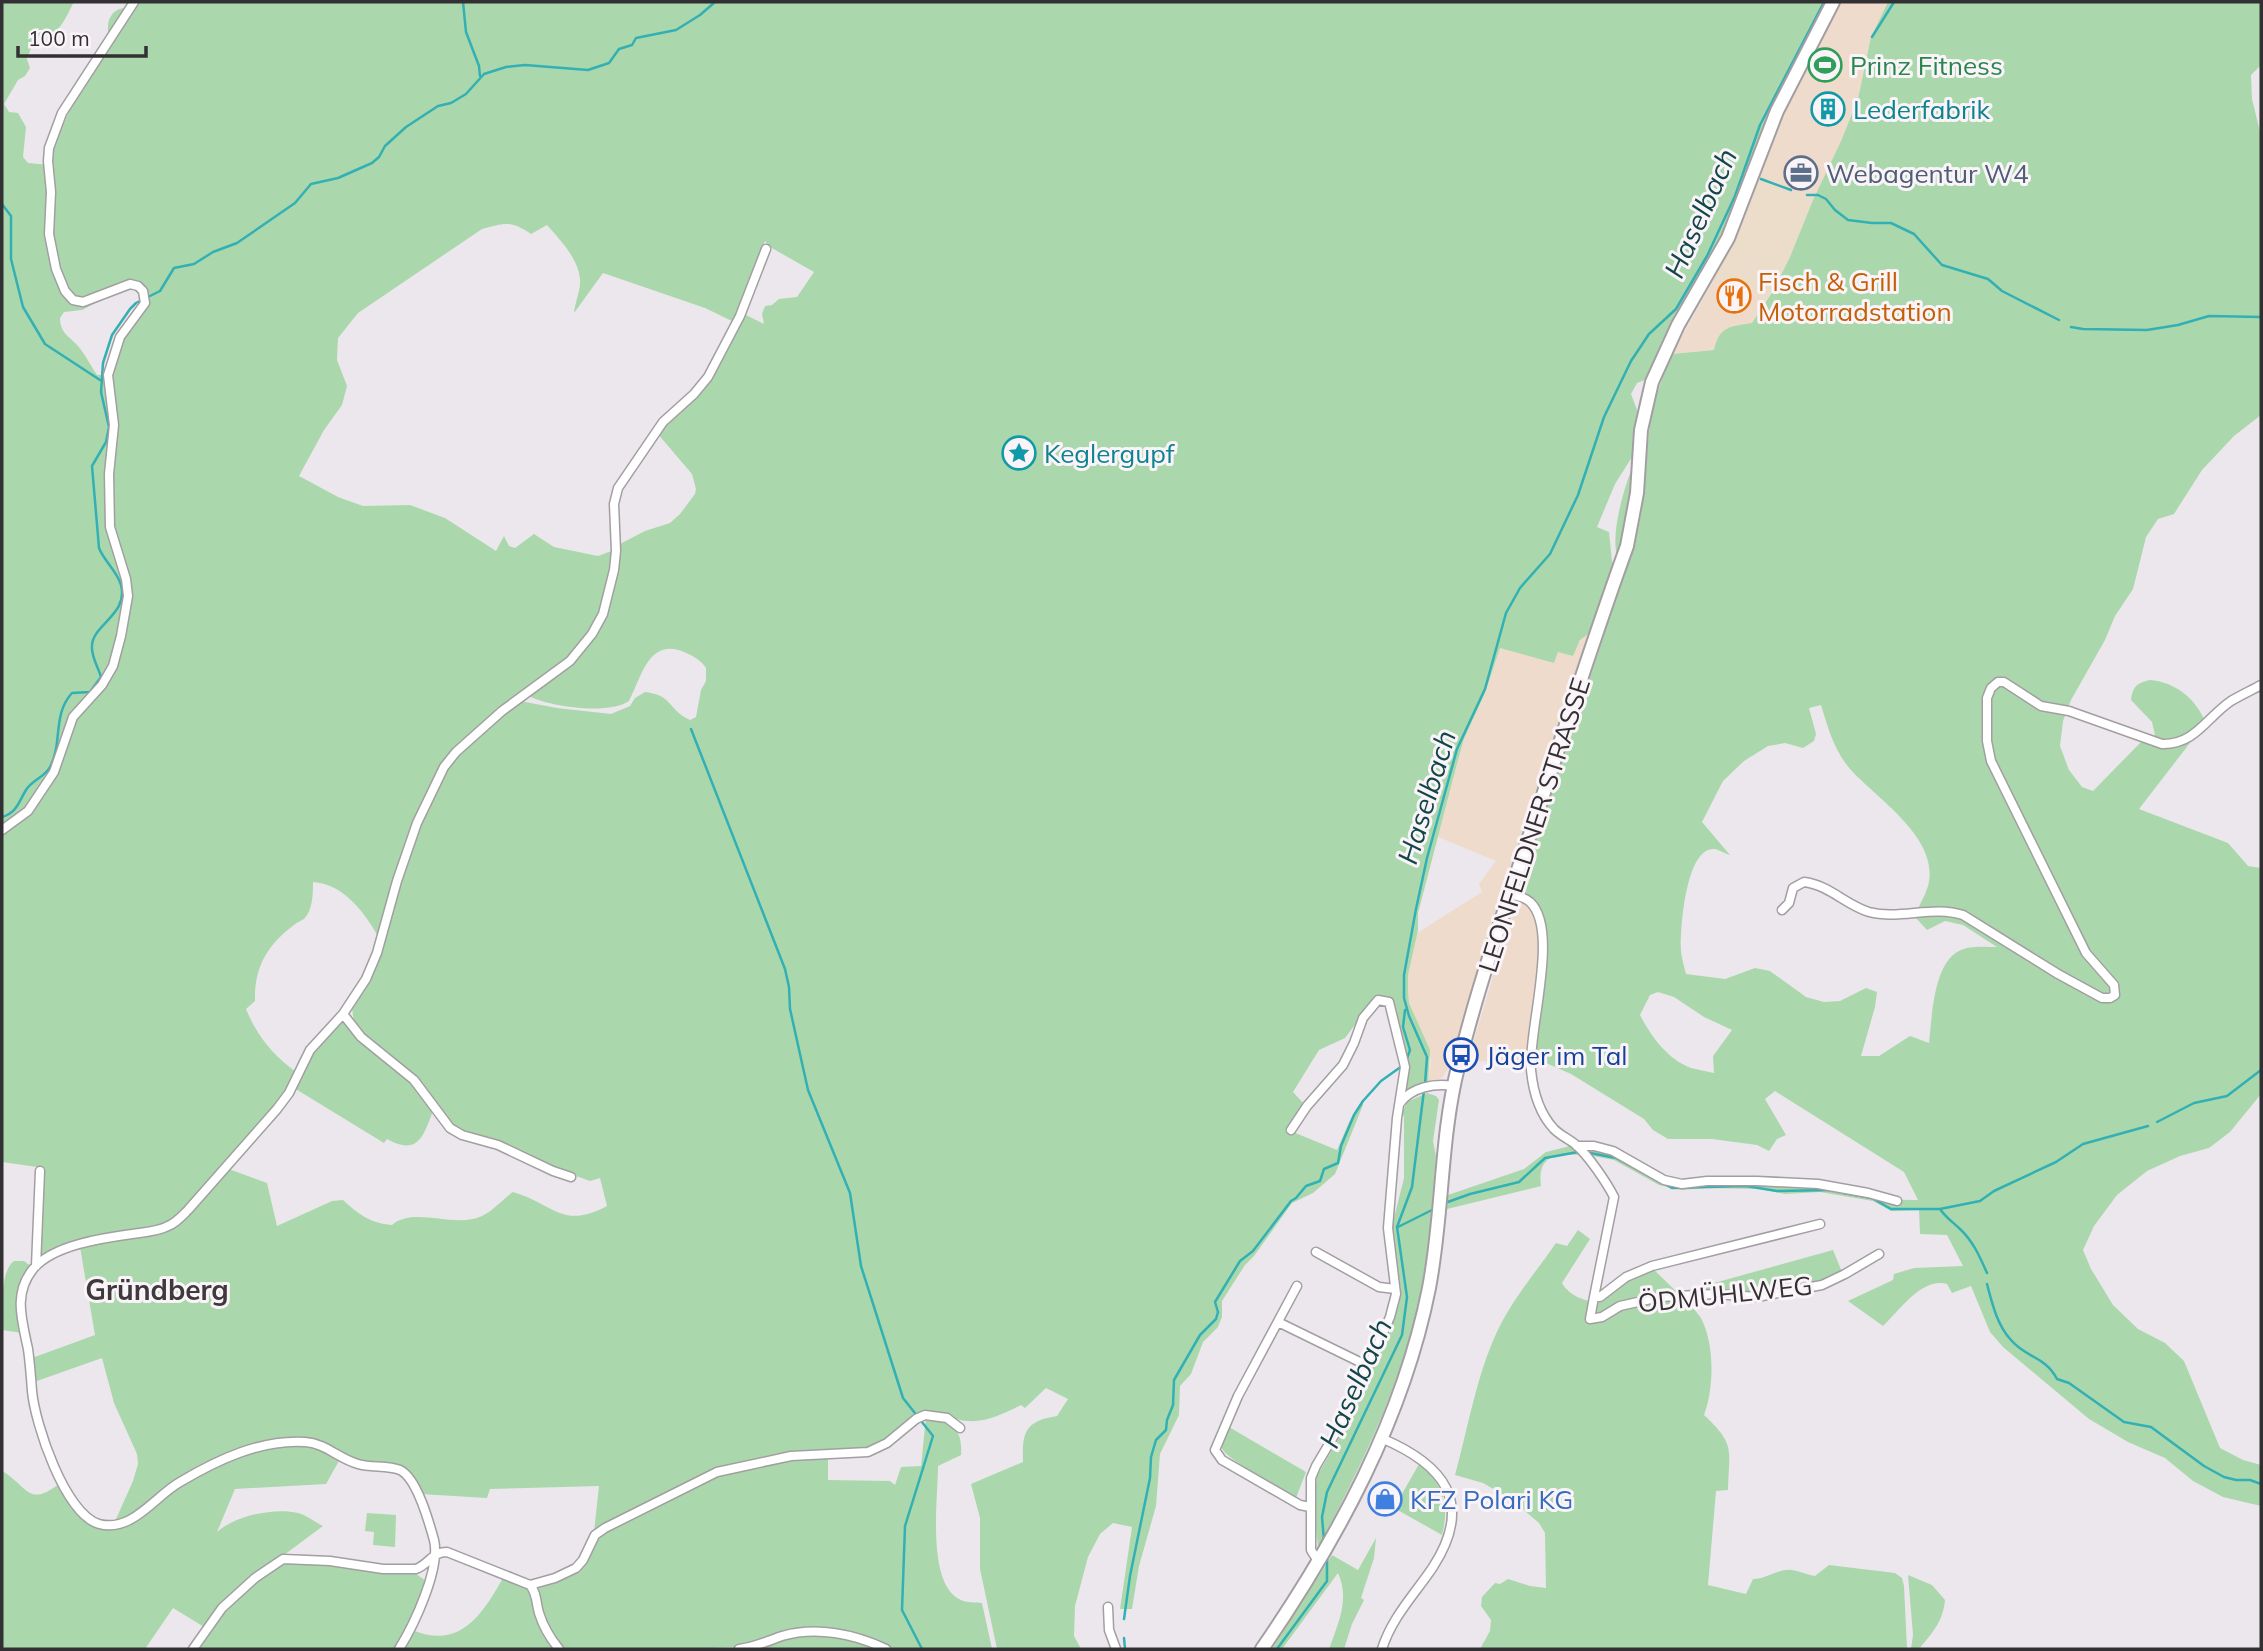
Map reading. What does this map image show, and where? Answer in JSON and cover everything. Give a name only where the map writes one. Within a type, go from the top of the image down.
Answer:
[{"type":"main road","name":"LEONFELDNER STRASSE","points":[[1262,1649],[1320,1557],[1361,1483],[1404,1381],[1423,1318],[1432,1269],[1446,1136],[1463,1047],[1510,894],[1635,513],[1641,429],[1653,382],[1678,325],[1728,238],[1777,111],[1833,2]]},
{"type":"street","points":[[2,830],[28,811],[54,772],[73,717],[102,685],[113,666],[128,596],[126,579],[110,527],[109,474],[114,425],[108,375],[120,337],[145,297],[139,286],[130,284],[79,302],[73,300],[65,291],[58,275],[48,229],[51,192],[48,154],[65,108],[134,2]]},
{"type":"street","points":[[399,1649],[414,1620],[436,1554],[429,1522],[411,1480],[405,1474],[396,1469],[356,1464],[318,1444],[306,1442],[266,1446],[224,1459],[177,1483],[142,1513],[122,1524],[101,1525],[89,1519],[77,1507],[61,1480],[36,1419],[20,1302],[22,1287],[36,1266],[62,1250],[160,1229],[180,1218],[289,1093],[310,1050],[344,1014],[370,972],[417,823],[444,766],[502,710],[570,662],[598,624],[611,586],[616,560],[614,503],[618,488],[663,422],[694,394],[708,377],[740,316],[766,248]]},
{"type":"street","points":[[1782,909],[1788,903],[1793,888],[1804,882],[1825,888],[1870,912],[1886,914],[1951,911],[1963,915],[2058,974],[2102,998],[2110,998],[2115,995],[2114,985],[2086,953],[1991,761],[1986,719],[1990,688],[1997,682],[2004,682],[2041,706],[2069,710],[2162,744],[2175,745],[2196,734],[2231,701],[2261,685]]},
{"type":"street","points":[[1510,894],[1530,902],[1535,908],[1542,933],[1542,972],[1531,1043],[1534,1087],[1548,1121],[1557,1132],[1581,1150],[1614,1197],[1594,1297]]},
{"type":"street","points":[[1291,1130],[1307,1106],[1343,1065],[1363,1018],[1378,1000],[1391,1004],[1404,1062],[1388,1228],[1395,1289],[1393,1308],[1343,1422],[1313,1472],[1310,1483],[1311,1550],[1320,1557]]},
{"type":"street","points":[[344,1014],[361,1037],[414,1080],[455,1132],[498,1145],[571,1177]]},
{"type":"street","points":[[1400,1104],[1414,1091],[1431,1086],[1454,1086]]},
{"type":"street","points":[[1581,1150],[1594,1146],[1613,1151],[1664,1180],[1682,1184],[1746,1181],[1818,1184],[1897,1201]]},
{"type":"street","points":[[36,1266],[40,1171]]},
{"type":"street","name":"ÖDMÜHLWEG","points":[[1819,1224],[1652,1266],[1626,1277],[1600,1297],[1594,1297],[1590,1319],[1602,1317],[1629,1304],[1660,1297],[1715,1294],[1757,1297],[1822,1285],[1879,1254]]},
{"type":"street","points":[[1316,1252],[1379,1287],[1395,1289]]},
{"type":"street","points":[[1297,1286],[1239,1393],[1215,1450],[1222,1460],[1300,1505],[1310,1507]]},
{"type":"street","points":[[1278,1322],[1368,1366]]},
{"type":"street","points":[[193,1649],[222,1608],[255,1578],[283,1559],[330,1561],[383,1569],[416,1569],[443,1552],[452,1553],[507,1578],[530,1585],[555,1578],[576,1567],[583,1560],[595,1535],[605,1528],[709,1476],[791,1456],[869,1452],[887,1443],[918,1418],[930,1414],[954,1422],[960,1428]]},
{"type":"street","points":[[1381,1438],[1412,1452],[1435,1469],[1448,1493],[1452,1516],[1439,1556],[1394,1621],[1382,1649]]},
{"type":"street","points":[[416,1569],[429,1578]]},
{"type":"street","points":[[530,1585],[536,1594],[546,1631],[559,1649]]},
{"type":"street","points":[[1108,1607],[1110,1630],[1116,1649]]},
{"type":"street","points":[[739,1649],[754,1647],[784,1636],[814,1632],[851,1636],[886,1649]]},
{"type":"shaded area","name":"Lederfabrik","points":[[1841,2],[1888,2],[1871,37],[1858,99],[1813,200],[1759,178],[1787,107]]},
{"type":"shaded area","points":[[1759,178],[1813,200],[1790,257],[1767,300],[1724,282],[1724,279],[1716,275],[1741,225]]},
{"type":"shaded area","points":[[1716,275],[1725,279],[1724,282],[1767,300],[1752,323],[1715,350],[1672,354]]},
{"type":"shaded area","points":[[1592,631],[1455,1058],[1442,1078],[1428,1084],[1431,1060],[1409,1003],[1408,990],[1408,975],[1417,933],[1482,892],[1479,884],[1496,861],[1438,837],[1464,739],[1485,693],[1500,648],[1554,663],[1558,651],[1577,646],[1584,635]]},
{"type":"shaded area","points":[[1521,902],[1529,906],[1534,913],[1540,947],[1538,983],[1529,1026],[1528,1067],[1473,1060],[1474,1040],[1503,943],[1514,907]]},
{"type":"green space","points":[[2,2],[74,2],[58,29],[34,40],[27,59],[30,68],[25,76],[18,80],[4,104],[9,112],[18,113],[26,127],[23,157],[28,163],[50,165],[67,117],[111,43],[108,29],[110,17],[119,9],[134,9],[139,2],[1826,2],[1769,116],[1719,242],[1670,327],[1647,379],[1637,383],[1631,394],[1637,410],[1634,454],[1615,484],[1597,527],[1609,532],[1615,567],[1592,631],[1580,640],[1573,656],[1558,652],[1554,663],[1500,648],[1485,693],[1464,739],[1418,913],[1418,930],[1408,975],[1409,1003],[1430,1050],[1428,1084],[1406,1092],[1408,1065],[1396,1009],[1391,999],[1383,996],[1372,1002],[1345,1038],[1319,1050],[1293,1092],[1305,1105],[1288,1130],[1337,1150],[1363,1099],[1363,1105],[1335,1174],[1313,1193],[1292,1203],[1245,1265],[1222,1301],[1222,1317],[1218,1327],[1203,1342],[1191,1374],[1180,1386],[1179,1415],[1160,1454],[1156,1506],[1139,1566],[1132,1609],[1120,1609],[1132,1527],[1113,1523],[1100,1534],[1088,1557],[1075,1606],[1074,1636],[1081,1649],[997,1649],[980,1569],[980,1518],[971,1484],[1023,1462],[1023,1443],[1028,1430],[1038,1421],[1057,1416],[1068,1399],[1046,1388],[1025,1408],[1021,1405],[982,1420],[965,1421],[924,1412],[891,1438],[861,1452],[792,1453],[709,1472],[594,1532],[599,1486],[490,1489],[487,1498],[420,1494],[408,1474],[401,1470],[358,1462],[312,1441],[295,1440],[260,1446],[256,1451],[290,1446],[308,1447],[340,1459],[326,1484],[235,1489],[217,1532],[234,1521],[255,1514],[278,1511],[298,1513],[323,1526],[284,1555],[286,1560],[416,1574],[426,1581],[414,1616],[397,1649],[197,1649],[209,1630],[173,1608],[145,1649],[2,1649],[2,1471],[34,1494],[49,1491],[60,1483],[80,1514],[94,1524],[112,1528],[138,1464],[137,1454],[114,1403],[102,1358],[34,1382],[32,1358],[95,1335],[80,1247],[153,1233],[174,1226],[226,1168],[267,1183],[277,1226],[332,1201],[343,1200],[365,1217],[392,1225],[412,1217],[460,1220],[482,1216],[513,1192],[568,1215],[592,1213],[607,1206],[600,1178],[590,1181],[494,1141],[457,1129],[411,1074],[364,1037],[354,1023],[352,1008],[378,959],[391,905],[419,823],[438,782],[454,757],[495,719],[520,701],[611,714],[630,706],[635,698],[645,692],[661,696],[690,720],[696,717],[701,690],[706,681],[706,668],[694,657],[672,649],[662,650],[654,655],[642,672],[629,701],[620,705],[595,709],[580,708],[540,701],[531,697],[530,693],[567,664],[595,631],[613,592],[618,545],[645,531],[670,523],[695,494],[692,474],[657,433],[672,415],[701,389],[744,314],[764,324],[762,314],[765,306],[772,305],[779,299],[797,297],[814,272],[770,247],[765,241],[734,322],[705,308],[603,273],[574,313],[580,279],[579,271],[568,250],[547,225],[531,234],[518,226],[507,224],[482,229],[358,313],[338,338],[337,360],[347,386],[342,405],[324,430],[299,476],[338,497],[363,506],[410,505],[445,518],[496,551],[504,536],[509,546],[515,548],[534,534],[554,547],[598,556],[614,550],[608,587],[599,616],[586,638],[569,657],[478,729],[444,763],[422,800],[413,823],[396,871],[379,938],[360,910],[344,894],[324,884],[313,882],[312,901],[307,915],[276,941],[264,958],[257,978],[255,1001],[246,1009],[266,1044],[296,1072],[287,1091],[266,1119],[174,1220],[157,1227],[81,1241],[59,1248],[39,1259],[44,1168],[2,1162]],"holes":[[[127,287],[138,288],[143,292],[140,306],[119,334],[104,375],[97,375],[81,349],[63,331],[60,318],[64,312],[82,310]]]},
{"type":"green space","points":[[1888,2],[2261,2],[2261,65],[2251,75],[2252,99],[2261,136],[2261,415],[2234,436],[2202,470],[2174,514],[2158,519],[2146,537],[2133,589],[2115,616],[2105,640],[2071,700],[2063,721],[2060,746],[2069,770],[2082,787],[2093,791],[2141,742],[2168,747],[2193,739],[2139,809],[2228,843],[2248,866],[2261,868],[2261,1094],[2230,1132],[2209,1148],[2180,1156],[2147,1171],[2117,1195],[2094,1226],[2083,1250],[2113,1305],[2138,1329],[2165,1343],[2184,1361],[2220,1448],[2243,1460],[2261,1465],[2261,1506],[2223,1497],[2193,1481],[2165,1458],[2128,1442],[2089,1419],[2003,1347],[1990,1332],[1971,1286],[1952,1293],[1947,1284],[1929,1285],[1912,1296],[1883,1326],[1848,1301],[1893,1280],[1894,1274],[1914,1268],[1963,1266],[1947,1235],[1920,1234],[1919,1210],[1891,1211],[1873,1201],[1820,1192],[1785,1194],[1760,1189],[1681,1190],[1659,1185],[1614,1160],[1588,1155],[1583,1150],[1605,1153],[1647,1175],[1677,1181],[1818,1186],[1881,1197],[1918,1200],[1904,1172],[1775,1091],[1765,1099],[1786,1135],[1777,1139],[1769,1151],[1757,1145],[1712,1139],[1668,1139],[1653,1130],[1644,1119],[1571,1074],[1546,1063],[1533,1068],[1534,1034],[1544,974],[1546,935],[1542,917],[1534,902],[1520,890],[1636,538],[1643,499],[1650,423],[1661,383],[1672,354],[1714,350],[1719,336],[1727,329],[1752,323],[1773,291],[1858,99],[1871,37]],"holes":[[[1821,705],[1832,738],[1844,762],[1904,821],[1925,852],[1929,869],[1928,886],[1914,916],[1927,930],[1945,921],[1963,925],[1997,947],[1968,948],[1950,958],[1935,992],[1929,1043],[1910,1036],[1879,1056],[1861,1056],[1877,992],[1866,988],[1840,1001],[1824,1002],[1806,997],[1770,971],[1755,968],[1725,979],[1686,974],[1681,955],[1686,892],[1697,861],[1705,852],[1715,849],[1730,855],[1702,822],[1723,781],[1744,761],[1768,746],[1785,743],[1803,748],[1814,741],[1816,734],[1809,708]],[[1658,992],[1674,997],[1704,1017],[1732,1030],[1713,1056],[1714,1073],[1691,1068],[1674,1059],[1649,1031],[1640,1015],[1650,995]]]},
{"type":"green space","points":[[1634,463],[1631,509],[1618,558],[1615,537],[1617,524]]},
{"type":"green space","points":[[2150,680],[2175,687],[2189,698],[2204,719],[2201,727],[2172,742],[2147,736],[2155,735],[2152,722],[2131,700],[2136,686]]},
{"type":"green space","points":[[341,1021],[345,1021],[410,1078],[433,1111],[418,1141],[406,1145],[387,1139],[384,1143],[294,1088],[312,1050]]},
{"type":"green space","points":[[1427,1093],[1439,1100],[1433,1141],[1436,1156],[1430,1228],[1419,1300],[1390,1396],[1349,1488],[1318,1548],[1314,1506],[1317,1476],[1350,1419],[1399,1304],[1401,1291],[1392,1226],[1404,1178],[1404,1116],[1401,1115],[1407,1102]]},
{"type":"green space","points":[[1570,1146],[1581,1155],[1550,1158],[1542,1168],[1541,1186],[1447,1209],[1448,1195],[1524,1169],[1546,1152]]},
{"type":"green space","points":[[1578,1230],[1590,1239],[1562,1283],[1578,1297],[1599,1303],[1631,1278],[1653,1269],[1678,1293],[1833,1250],[1842,1272],[1821,1282],[1768,1293],[1679,1294],[1699,1315],[1706,1329],[1711,1353],[1711,1380],[1704,1415],[1726,1441],[1729,1456],[1728,1490],[1716,1491],[1708,1585],[1746,1594],[1753,1579],[1787,1570],[1815,1576],[1829,1565],[1895,1573],[1902,1578],[1904,1586],[1907,1649],[1480,1649],[1490,1631],[1491,1620],[1481,1606],[1482,1597],[1495,1583],[1500,1584],[1508,1579],[1546,1588],[1545,1533],[1539,1523],[1511,1499],[1483,1483],[1455,1475],[1483,1368],[1502,1322],[1556,1243],[1567,1246]]},
{"type":"green space","points":[[14,1261],[24,1261],[32,1267],[27,1275],[22,1333],[2,1330],[4,1282],[9,1266]]},
{"type":"green space","points":[[926,1417],[953,1427],[961,1445],[961,1455],[938,1466],[938,1560],[950,1591],[961,1600],[982,1603],[992,1649],[889,1649],[829,1631],[734,1647],[562,1649],[546,1624],[537,1588],[569,1575],[597,1536],[712,1476],[789,1458],[828,1457],[828,1480],[890,1481],[895,1485],[901,1467],[921,1466]]},
{"type":"green space","points":[[1229,1427],[1306,1472],[1296,1498],[1255,1474],[1225,1452],[1222,1446]]},
{"type":"green space","points":[[1419,1464],[1434,1479],[1445,1504],[1442,1535],[1394,1508]]},
{"type":"green space","points":[[367,1513],[396,1515],[395,1547],[373,1545],[374,1532],[365,1531]]},
{"type":"green space","points":[[1376,1538],[1374,1558],[1361,1598],[1364,1600],[1344,1649],[1329,1649],[1343,1602],[1338,1573],[1282,1649],[1272,1649],[1332,1555],[1358,1570]]},
{"type":"green space","points":[[1908,1575],[1932,1585],[1945,1600],[1939,1621],[1919,1649],[1911,1649],[1913,1635]]},
{"type":"green space","points":[[503,1578],[527,1586],[556,1649],[401,1649],[412,1630],[444,1636],[468,1625],[487,1605]]},
{"type":"green space","points":[[809,1634],[850,1638],[881,1649],[749,1649],[779,1639]]},
{"type":"waterway","points":[[463,2],[466,32],[480,76]]},
{"type":"waterway","points":[[2,817],[14,810],[29,787],[50,767],[62,710],[72,693],[90,692],[101,677],[92,646],[98,632],[120,604],[121,585],[99,548],[92,466],[106,442],[109,427],[101,392],[103,363],[112,335],[130,309],[160,291],[174,268],[194,264],[213,252],[237,243],[295,203],[311,184],[338,178],[372,163],[385,146],[406,127],[438,106],[451,103],[466,94],[484,74],[506,67],[525,65],[588,70],[609,63],[619,49],[632,45],[636,38],[676,30],[715,2]]},
{"type":"waterway","name":"Haselbach","points":[[1425,1084],[1427,1057],[1409,1016],[1404,998],[1404,975],[1427,858],[1457,749],[1485,689],[1506,613],[1520,588],[1550,554],[1578,495],[1604,417],[1631,361],[1649,334],[1676,309],[1707,256],[1735,196],[1760,125],[1824,2]]},
{"type":"waterway","name":"Haselbach","points":[[1872,37],[1894,2]]},
{"type":"waterway","points":[[1761,179],[1791,190]]},
{"type":"waterway","points":[[1807,195],[1818,195],[1826,199],[1848,220],[1891,223],[1914,234],[1942,265],[1988,279],[2002,291],[2059,320]]},
{"type":"waterway","points":[[2,204],[11,216],[11,259],[23,307],[45,344],[100,380]]},
{"type":"waterway","points":[[2071,327],[2147,330],[2209,316],[2261,317]]},
{"type":"waterway","points":[[691,729],[785,969],[790,1009],[808,1090],[850,1193],[861,1266],[903,1398],[933,1436],[905,1526],[902,1610],[922,1649]]},
{"type":"waterway","points":[[1405,1010],[1403,1027],[1410,1050],[1406,1061]]},
{"type":"waterway","points":[[1124,1619],[1150,1478],[1151,1457],[1156,1440],[1166,1430],[1173,1405],[1174,1380],[1200,1335],[1216,1319],[1218,1312],[1215,1302],[1240,1261],[1253,1251],[1291,1201],[1306,1186],[1320,1181],[1324,1169],[1338,1163],[1341,1146],[1363,1101],[1381,1081],[1402,1066]]},
{"type":"waterway","points":[[2157,1122],[2194,1103],[2227,1096],[2261,1070]]},
{"type":"waterway","name":"Haselbach","points":[[1324,1540],[1322,1517],[1327,1492],[1402,1335],[1407,1297],[1397,1227],[1412,1187],[1424,1090]]},
{"type":"waterway","points":[[1844,1193],[1872,1198],[1891,1209],[1940,1209],[1980,1201],[1994,1191],[2056,1162],[2083,1144],[2148,1126]]},
{"type":"waterway","points":[[1445,1203],[1519,1182],[1545,1158],[1578,1152]]},
{"type":"waterway","points":[[1585,1152],[1616,1158],[1672,1188],[1746,1186],[1777,1191],[1831,1190]]},
{"type":"waterway","points":[[1398,1227],[1436,1208]]},
{"type":"waterway","points":[[1940,1209],[1969,1239],[1987,1273]]},
{"type":"waterway","points":[[1987,1284],[1996,1314],[2006,1334],[2017,1346],[2047,1366],[2057,1379],[2069,1383],[2124,1422],[2151,1427],[2204,1466],[2224,1477],[2261,1484]]},
{"type":"waterway","name":"Haselbach","points":[[1277,1649],[1327,1581],[1327,1557]]},
{"type":"waterway","points":[[1124,1638],[1125,1649]]},
{"type":"place","name":"Prinz Fitness","points":[[1825,65]]},
{"type":"place","name":"Lederfabrik","points":[[1828,109]]},
{"type":"place","name":"Webagentur W4","points":[[1801,173]]},
{"type":"place","name":"Fisch & Grill Motorradstation","points":[[1734,296]]},
{"type":"place","name":"Keglergupf","points":[[1019,453]]},
{"type":"place","name":"Jäger im Tal","points":[[1461,1055]]},
{"type":"place","name":"KFZ Polari KG","points":[[1385,1499]]},
{"type":"district","name":"Gründberg","points":[[157,1289]]}]
